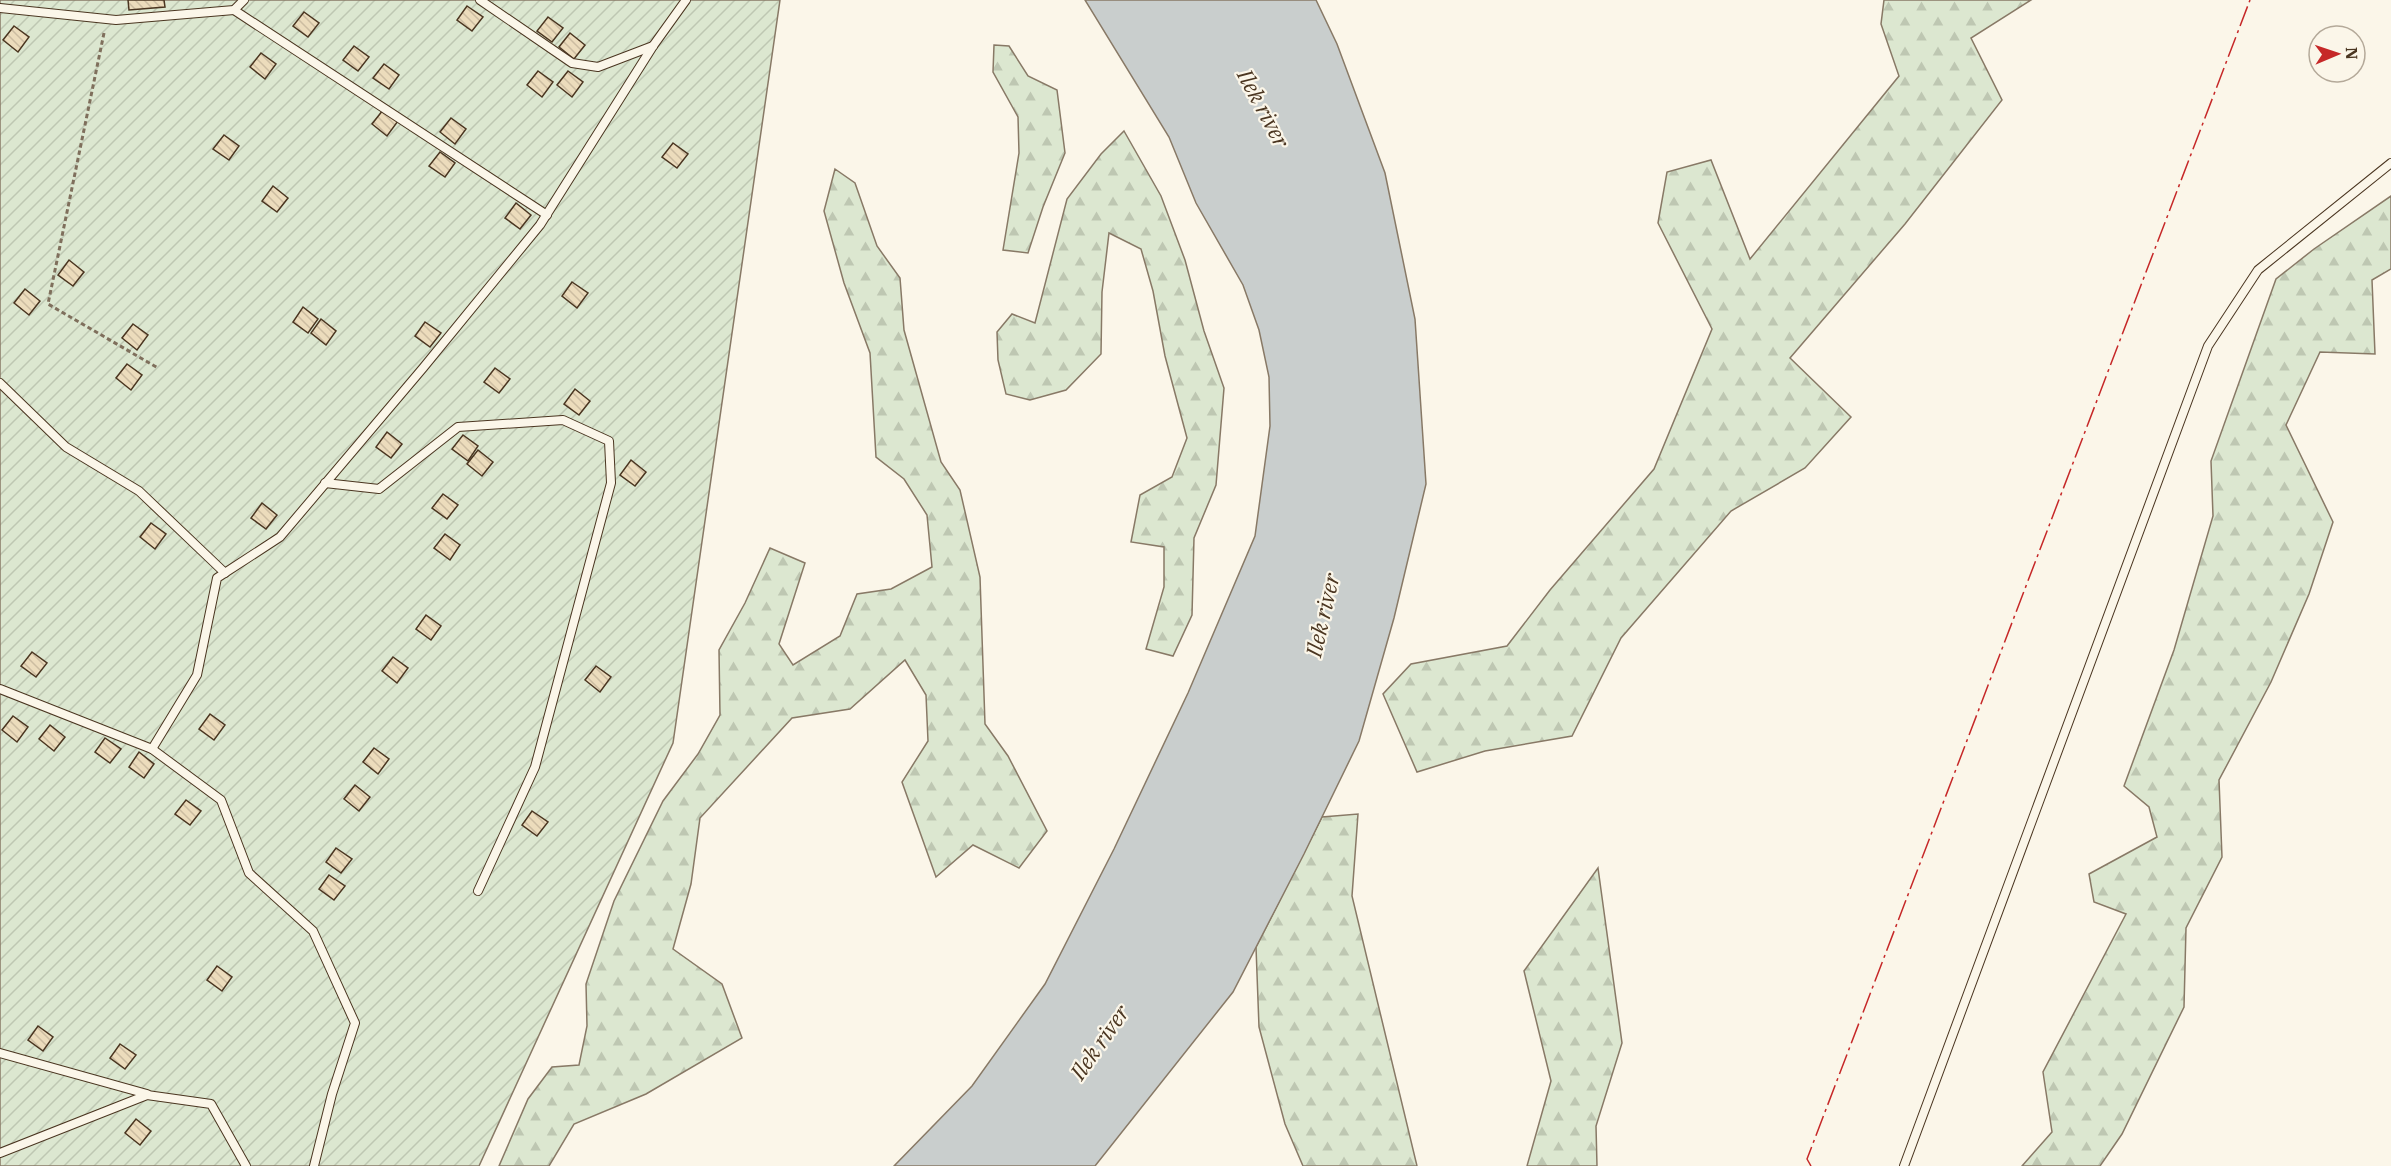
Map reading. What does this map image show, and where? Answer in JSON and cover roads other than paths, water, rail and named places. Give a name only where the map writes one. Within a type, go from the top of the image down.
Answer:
[{"type":"lane","points":[[234,10],[244,0]]},
{"type":"lane","points":[[480,0],[572,63],[598,67],[653,46]]},
{"type":"lane","points":[[152,749],[197,675],[217,578],[280,537],[423,368],[547,215],[653,46],[686,0]]},
{"type":"lane","points":[[0,8],[107,19],[234,10],[547,215]]},
{"type":"lane","points":[[1904,1166],[2208,346],[2258,270],[2391,163]]},
{"type":"lane","points":[[0,383],[66,447],[139,490],[225,573]]},
{"type":"lane","points":[[325,483],[379,489],[459,427],[563,420],[609,441],[611,483],[535,767],[478,891]]},
{"type":"lane","points":[[0,689],[152,749],[221,800],[249,873],[313,932],[354,1023],[332,1094],[314,1166]]},
{"type":"lane","points":[[0,1053],[147,1095],[211,1104],[246,1166]]},
{"type":"lane","points":[[0,1153],[147,1095]]},
{"type":"water","name":"Ilek river","points":[[1085,0],[1316,0],[1337,44],[1385,173],[1415,319],[1426,484],[1394,618],[1359,741],[1233,992],[1095,1166],[894,1166],[972,1086],[1045,984],[1114,849],[1188,693],[1255,536],[1270,426],[1269,377],[1259,330],[1243,285],[1196,203],[1169,137]]}]
